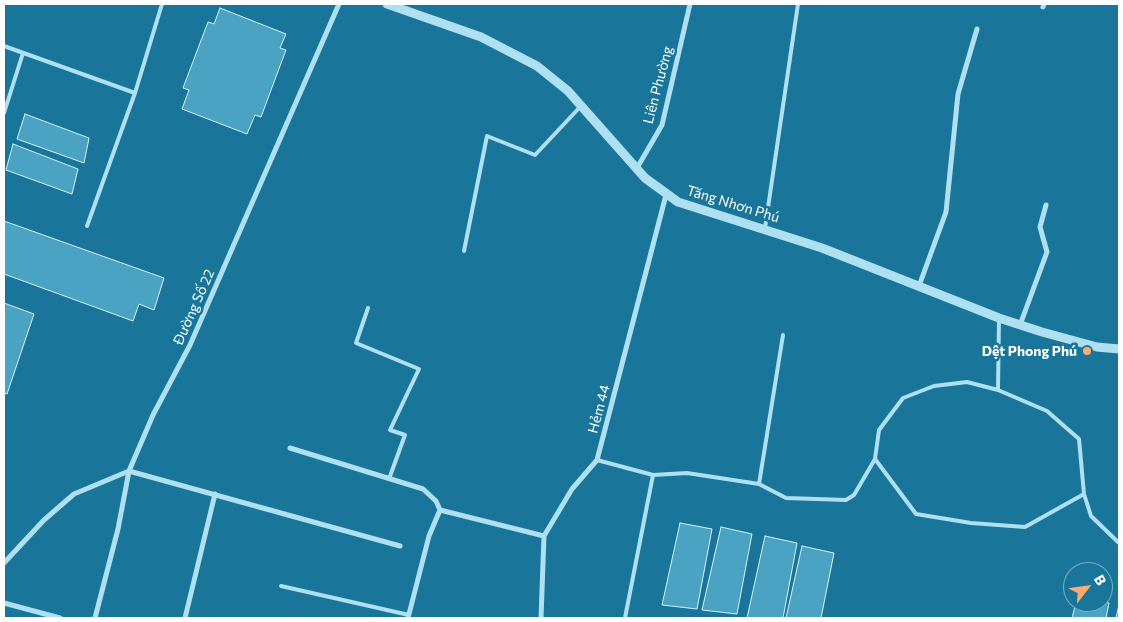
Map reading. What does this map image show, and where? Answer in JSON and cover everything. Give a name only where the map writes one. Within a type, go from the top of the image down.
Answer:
[{"type":"street","name":"Đường Số 22","points":[[96,618],[118,529],[129,471],[153,415],[190,345],[338,4]]},
{"type":"street","name":"Tăng Nhơn Phú","points":[[387,4],[507,48],[553,78],[582,105],[637,168],[666,195],[691,207],[765,228],[822,248],[999,318],[1070,340],[1119,350]]},
{"type":"street","name":"Liên Phường","points":[[637,168],[662,125],[690,4]]},
{"type":"street","points":[[919,286],[946,212],[958,94],[977,29]]},
{"type":"street","name":"Hẻm 44","points":[[541,618],[544,536],[572,489],[597,460],[666,195]]},
{"type":"street","points":[[1020,325],[1048,252],[1040,227],[1046,205]]},
{"type":"street","points":[[290,448],[429,492],[436,501],[440,510],[429,536],[408,617]]},
{"type":"street","points":[[4,563],[44,520],[74,494],[129,471],[400,546]]},
{"type":"street","points":[[185,618],[215,494]]},
{"type":"street","points":[[440,510],[544,536]]},
{"type":"street","points":[[4,603],[60,618]]},
{"type":"lane","points":[[87,226],[135,93],[162,4]]},
{"type":"lane","points":[[765,228],[798,4]]},
{"type":"lane","points":[[4,46],[135,93]]},
{"type":"lane","points":[[4,113],[23,53]]},
{"type":"lane","points":[[464,250],[487,136],[535,156],[582,105]]},
{"type":"lane","points":[[368,308],[356,343],[419,369],[390,430],[405,435],[389,479]]},
{"type":"lane","points":[[998,390],[999,318]]},
{"type":"lane","points":[[759,484],[783,335]]},
{"type":"lane","points":[[597,460],[653,476],[687,473],[759,484],[786,498],[846,500],[854,495],[876,459],[879,430],[903,398],[934,386],[967,382],[998,390],[1047,411],[1079,439],[1084,494],[1092,516],[1119,543]]},
{"type":"lane","points":[[876,459],[916,514],[953,520],[1025,527],[1084,494]]},
{"type":"lane","points":[[625,618],[653,476]]},
{"type":"lane","points":[[281,586],[408,617]]},
{"type":"building","points":[[220,8],[286,34],[280,48],[286,50],[261,117],[255,115],[247,134],[182,109],[189,90],[183,88],[208,22],[214,24]]},
{"type":"building","points":[[25,114],[89,138],[84,163],[17,139]]},
{"type":"building","points":[[13,144],[78,169],[72,194],[6,170]]},
{"type":"building","points":[[4,221],[164,278],[154,310],[139,304],[133,321],[4,274]]},
{"type":"building","points":[[4,303],[34,314],[7,394],[4,393]]},
{"type":"building","points":[[680,523],[712,529],[697,609],[662,605]]},
{"type":"building","points":[[721,527],[752,534],[737,614],[702,610]]},
{"type":"building","points":[[765,536],[797,543],[783,618],[747,618]]},
{"type":"building","points":[[802,546],[834,553],[821,618],[786,618]]},
{"type":"building","points":[[1119,605],[1119,618],[1116,618]]},
{"type":"building","points":[[1074,612],[1107,612],[1106,618],[1072,618]]},
{"type":"place","name":"Dệt Phong Phú","points":[[1087,351]]}]
